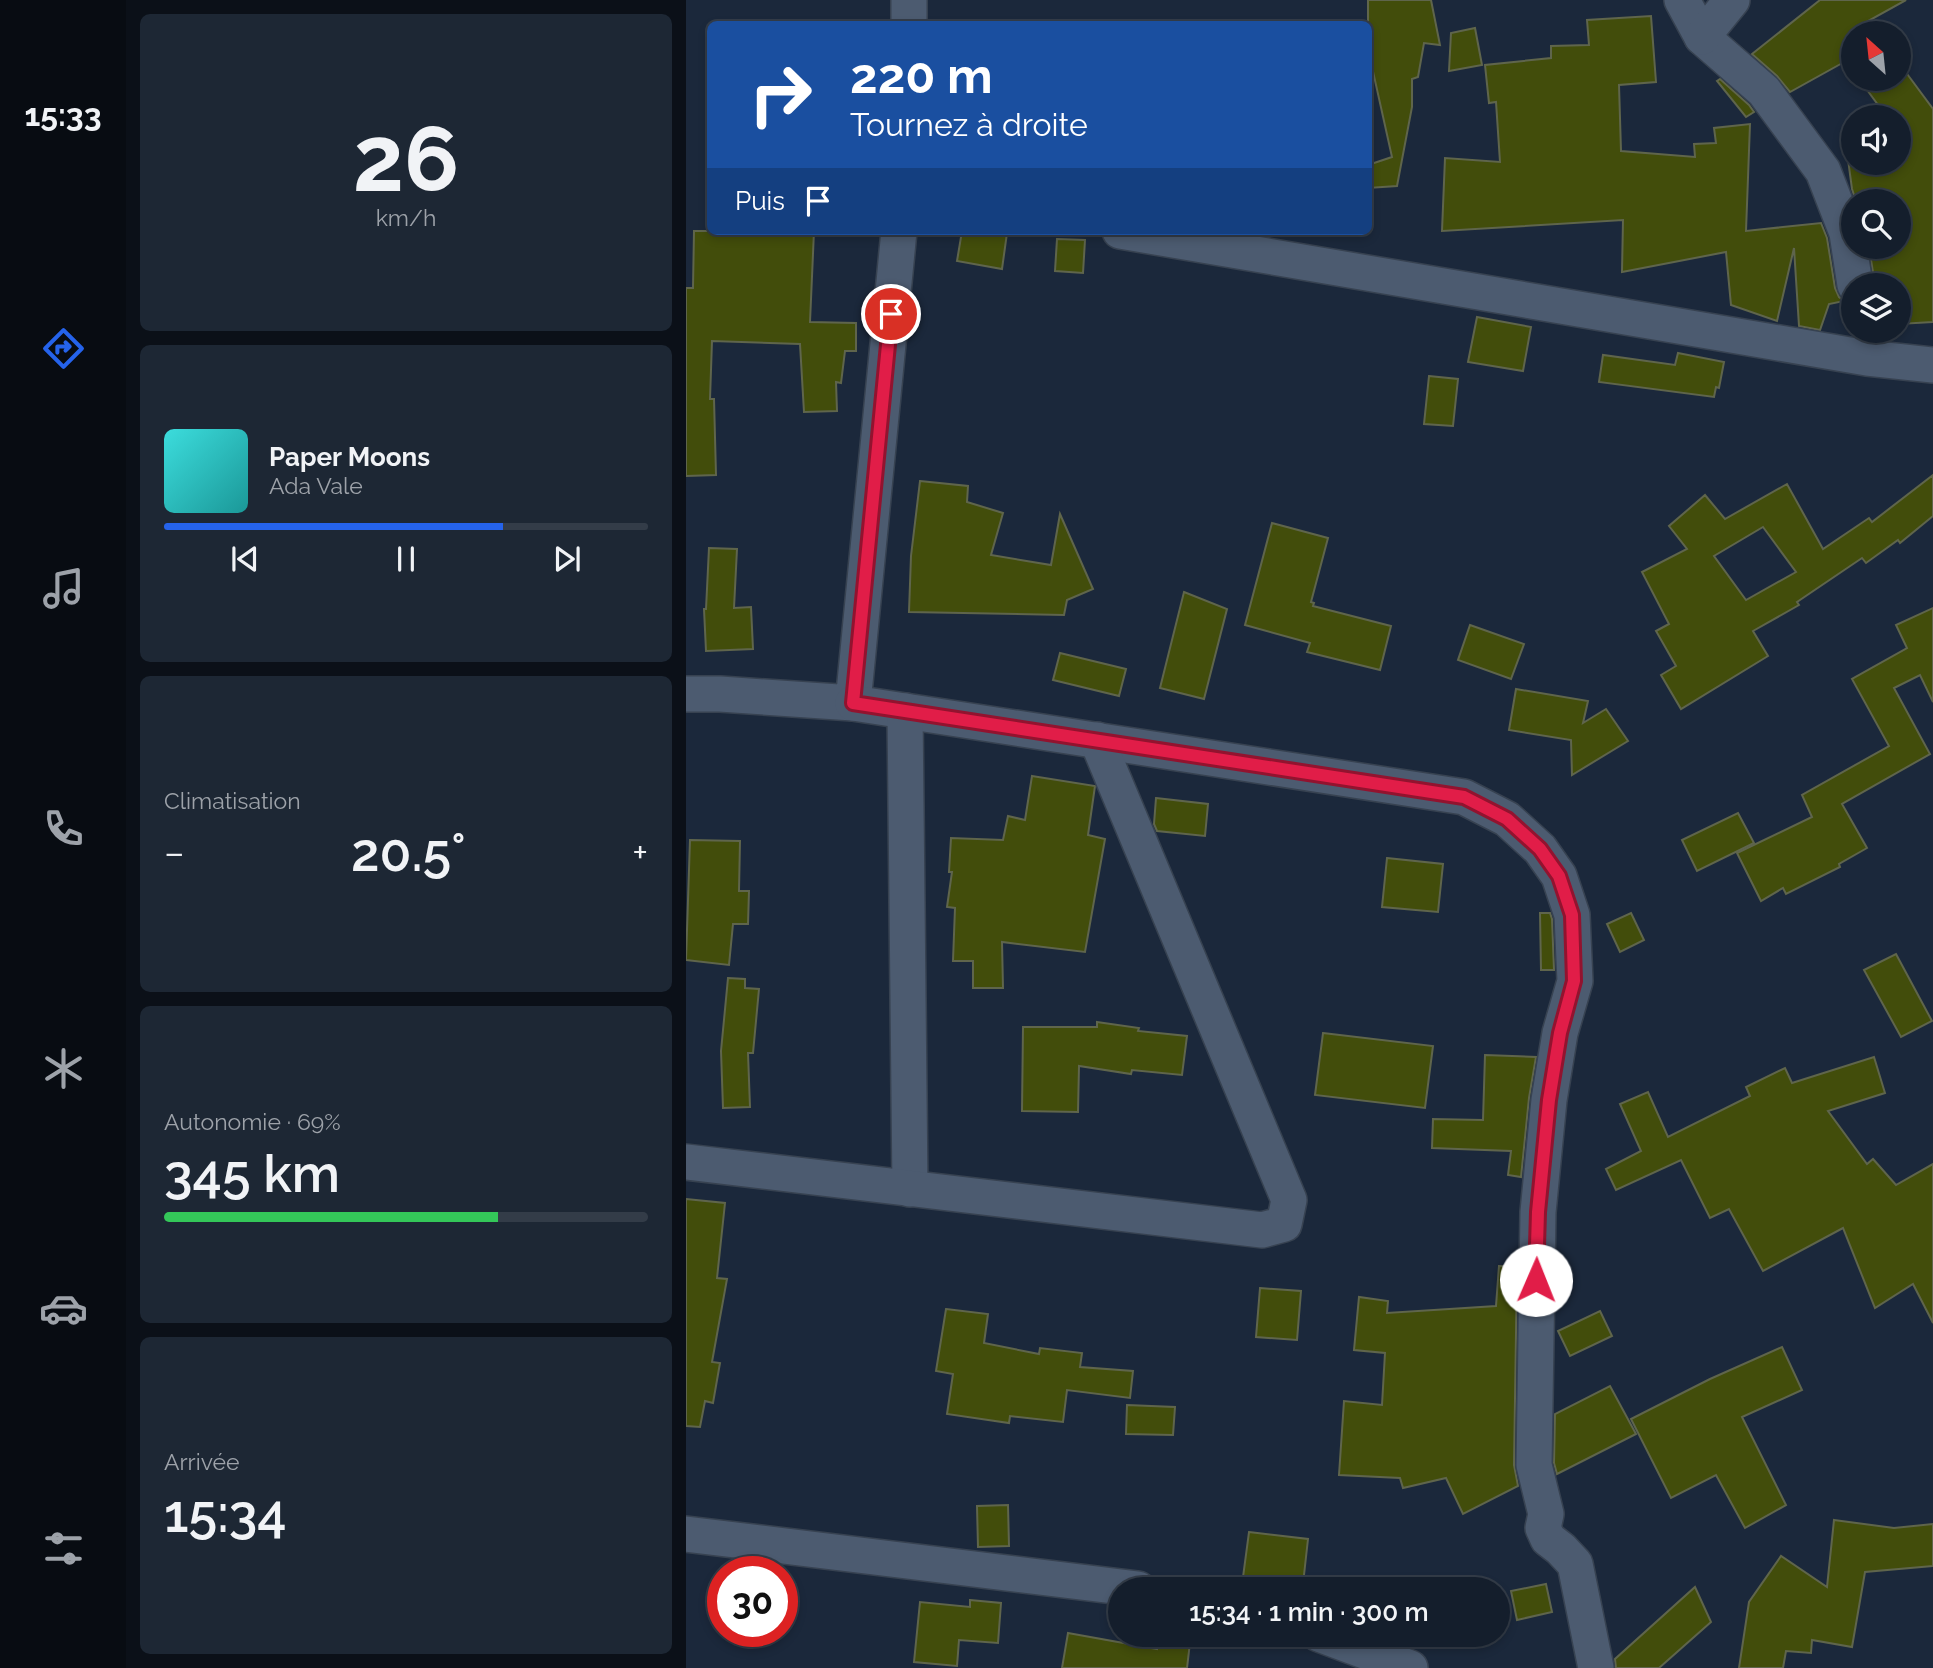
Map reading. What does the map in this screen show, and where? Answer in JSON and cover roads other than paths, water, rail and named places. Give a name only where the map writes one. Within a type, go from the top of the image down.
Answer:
[{"type":"street","points":[[909,0],[909,21]]},
{"type":"street","points":[[1682,0],[1702,37],[1764,91],[1823,171],[1847,233],[1853,273]]},
{"type":"street","points":[[1702,37],[1732,0]]},
{"type":"street","points":[[853,703],[899,235]]},
{"type":"street","points":[[1146,235],[1865,345],[1933,365]]},
{"type":"street","points":[[686,694],[853,703],[1464,797],[1507,819],[1540,849],[1559,876],[1572,915],[1574,981],[1560,1033],[1551,1087],[1538,1212],[1534,1465],[1546,1514],[1543,1528],[1548,1539],[1575,1564],[1597,1668]]},
{"type":"street","points":[[905,711],[910,1189]]},
{"type":"street","points":[[686,1163],[1262,1230],[1284,1224],[1289,1200],[1097,740]]},
{"type":"street","points":[[686,1534],[1108,1585]]},
{"type":"street","points":[[1354,1647],[1410,1668]]}]
